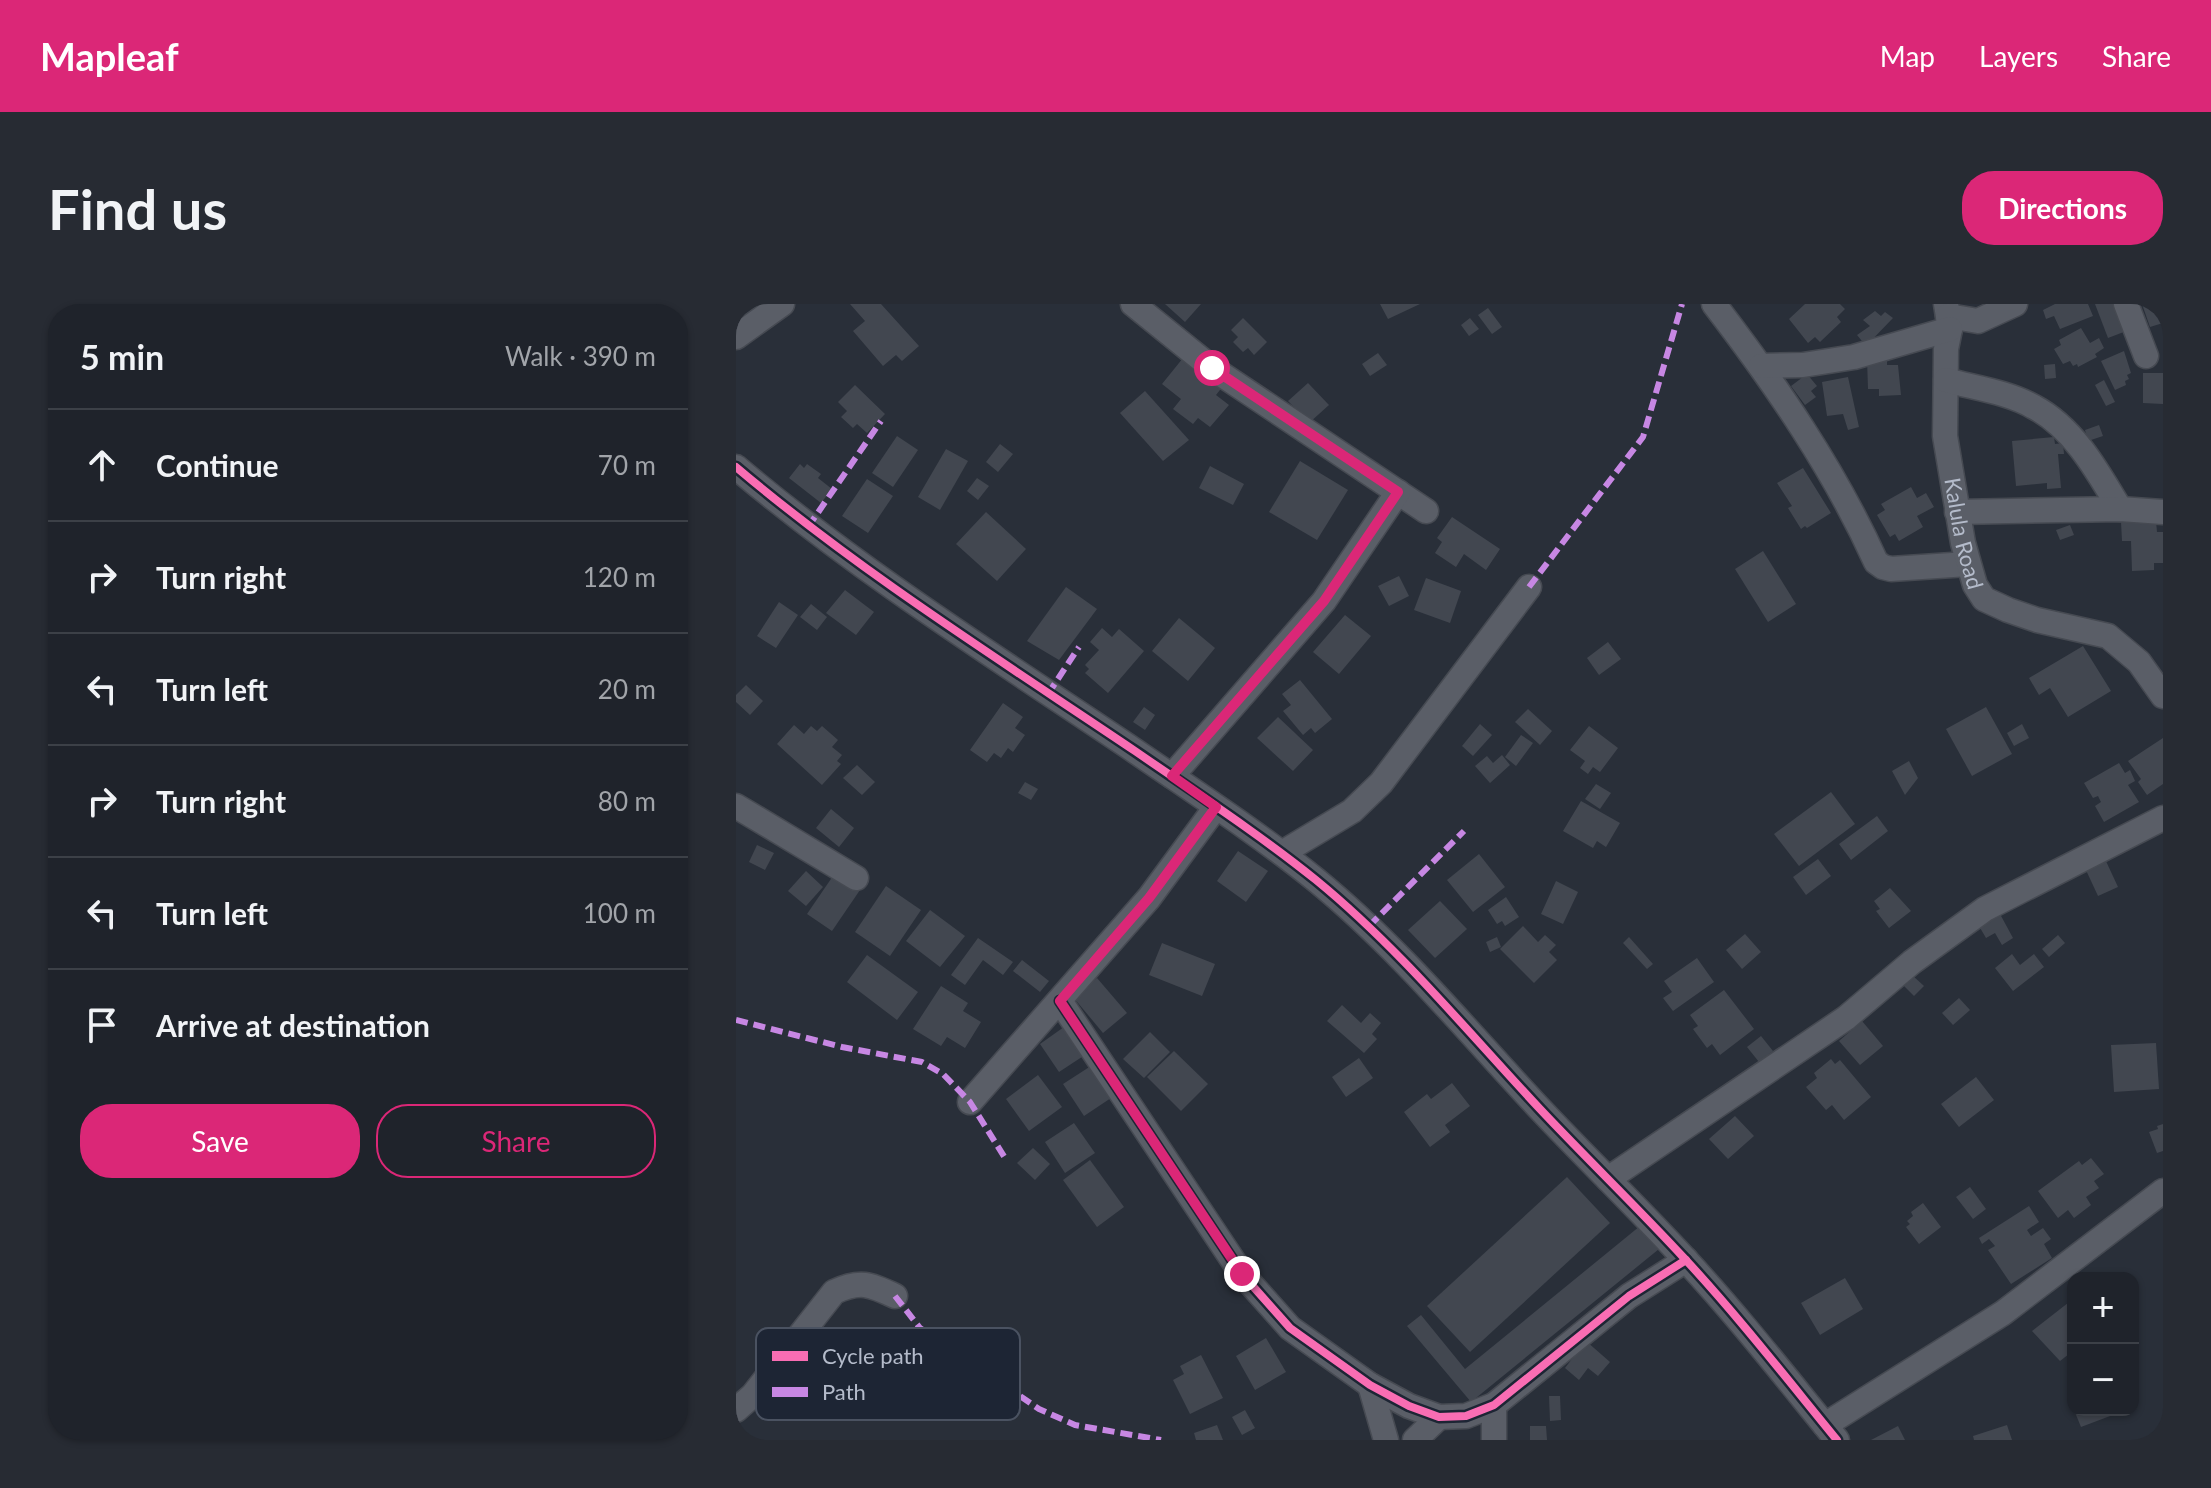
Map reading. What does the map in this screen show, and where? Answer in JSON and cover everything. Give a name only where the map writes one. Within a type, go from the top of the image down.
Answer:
[{"type":"street","points":[[738,330],[782,304]]},
{"type":"street","points":[[1133,304],[1212,368],[1426,511]]},
{"type":"street","points":[[1714,304],[1761,366],[1845,498],[1876,562],[1891,569],[1968,564]]},
{"type":"street","points":[[1761,366],[1803,365],[1854,357],[1948,316],[1978,321],[2015,304]]},
{"type":"street","points":[[2126,304],[2146,356]]},
{"type":"street","name":"Kalula Road","points":[[1948,316],[1945,436],[1957,512],[1975,585],[1984,599],[2037,620],[2108,636],[2139,662],[2163,696]]},
{"type":"street","points":[[1946,380],[2004,395],[2032,405],[2051,417],[2077,444],[2120,509]]},
{"type":"street","points":[[736,467],[808,527],[1282,853],[1369,926],[1686,1260],[1831,1432],[2003,1313],[2163,1191]]},
{"type":"street","points":[[1172,776],[1324,601],[1398,492]]},
{"type":"street","points":[[1957,512],[2120,509],[2163,512]]},
{"type":"street","points":[[1282,853],[1352,811],[1381,783],[1529,587]]},
{"type":"street","points":[[736,806],[856,878]]},
{"type":"street","points":[[970,1102],[1149,898],[1216,807]]},
{"type":"street","points":[[1608,1179],[1846,1018],[1912,962],[1985,909],[2163,818]]},
{"type":"street","points":[[1060,1001],[1242,1274],[1290,1328],[1370,1385],[1409,1406],[1439,1417],[1466,1416],[1494,1405],[1617,1305],[1686,1260]]},
{"type":"street","points":[[806,1328],[834,1292],[849,1285],[870,1284],[895,1296]]},
{"type":"street","points":[[1370,1385],[1386,1440]]},
{"type":"street","points":[[736,1410],[756,1391]]},
{"type":"street","points":[[1494,1405],[1494,1440]]},
{"type":"street","points":[[1415,1440],[1439,1417]]},
{"type":"building","points":[[850,304],[881,304],[919,346],[902,361],[896,355],[883,366],[853,331],[865,321]]},
{"type":"building","points":[[1165,304],[1201,304],[1185,322]]},
{"type":"building","points":[[1380,304],[1420,304],[1388,319]]},
{"type":"building","points":[[1805,304],[1840,304],[1845,309],[1837,317],[1841,322],[1820,342],[1815,337],[1808,343],[1789,319]]},
{"type":"building","points":[[2055,304],[2088,304],[2093,316],[2060,329],[2054,316],[2046,319],[2043,310]]},
{"type":"building","points":[[2095,304],[2119,304],[2129,330],[2108,338]]},
{"type":"building","points":[[2142,304],[2163,304],[2163,323],[2150,327]]},
{"type":"building","points":[[1488,308],[1502,327],[1492,334],[1478,315]]},
{"type":"building","points":[[1875,311],[1881,316],[1885,312],[1893,318],[1866,346],[1857,335],[1870,326],[1863,320]]},
{"type":"building","points":[[1243,318],[1267,342],[1254,355],[1248,348],[1243,352],[1233,342],[1238,337],[1231,330]]},
{"type":"building","points":[[1470,318],[1479,329],[1469,336],[1461,325]]},
{"type":"building","points":[[2081,328],[2090,343],[2099,338],[2104,348],[2095,354],[2097,357],[2078,367],[2070,361],[2063,364],[2054,349],[2061,345],[2059,340]]},
{"type":"building","points":[[2124,351],[2131,373],[2127,375],[2126,385],[2115,390],[2101,361]]},
{"type":"building","points":[[1378,353],[1387,365],[1370,376],[1362,364]]},
{"type":"building","points":[[1183,358],[1227,381],[1216,395],[1229,405],[1210,427],[1198,418],[1193,424],[1173,409],[1181,399],[1162,384]]},
{"type":"building","points":[[1867,359],[1887,359],[1887,365],[1898,365],[1901,395],[1879,396],[1879,389],[1868,389]]},
{"type":"building","points":[[2055,364],[2056,378],[2045,379],[2044,365]]},
{"type":"building","points":[[2143,373],[2163,373],[2163,404],[2143,403]]},
{"type":"building","points":[[1807,374],[1817,386],[1811,391],[1816,397],[1805,405],[1791,386]]},
{"type":"building","points":[[1848,377],[1859,427],[1848,430],[1843,414],[1827,416],[1822,382]]},
{"type":"building","points":[[2104,380],[2115,402],[2106,406],[2095,385]]},
{"type":"building","points":[[1308,383],[1329,405],[1309,423],[1288,401]]},
{"type":"building","points":[[855,385],[885,414],[867,433],[857,424],[853,428],[841,417],[847,411],[838,402]]},
{"type":"building","points":[[1145,391],[1189,440],[1163,461],[1120,413]]},
{"type":"building","points":[[2099,425],[2103,436],[2088,441],[2085,430]]},
{"type":"building","points":[[897,436],[918,450],[893,487],[872,473]]},
{"type":"building","points":[[2054,437],[2055,444],[2063,443],[2064,454],[2058,454],[2061,488],[2047,489],[2047,483],[2016,486],[2012,441]]},
{"type":"building","points":[[1000,444],[1013,454],[998,472],[986,462]]},
{"type":"building","points":[[946,449],[968,461],[940,510],[918,497]]},
{"type":"building","points":[[1300,461],[1348,490],[1317,540],[1269,512]]},
{"type":"building","points":[[800,464],[804,468],[807,464],[821,474],[818,478],[832,489],[821,503],[789,478]]},
{"type":"building","points":[[1210,466],[1244,484],[1233,505],[1199,488]]},
{"type":"building","points":[[1803,468],[1831,513],[1801,529],[1788,508],[1792,506],[1777,483]]},
{"type":"building","points":[[977,478],[989,486],[978,500],[967,491]]},
{"type":"building","points":[[867,479],[893,496],[868,533],[842,516]]},
{"type":"building","points":[[1911,487],[1917,498],[1926,493],[1934,507],[1917,516],[1923,527],[1899,541],[1895,534],[1890,537],[1877,515],[1885,510],[1881,504]]},
{"type":"building","points":[[986,512],[1026,549],[997,581],[956,544]]},
{"type":"building","points":[[1452,517],[1500,549],[1486,570],[1464,554],[1456,567],[1435,553],[1442,542],[1437,538]]},
{"type":"building","points":[[2156,521],[2157,532],[2163,532],[2163,563],[2154,563],[2154,570],[2132,571],[2131,541],[2122,541],[2121,522]]},
{"type":"building","points":[[2070,525],[2074,535],[2060,540],[2056,530]]},
{"type":"building","points":[[1763,551],[1796,604],[1768,622],[1735,569]]},
{"type":"building","points":[[1399,576],[1409,596],[1389,606],[1378,586]]},
{"type":"building","points":[[1426,578],[1461,591],[1450,623],[1414,610]]},
{"type":"building","points":[[1066,587],[1097,609],[1059,660],[1027,641]]},
{"type":"building","points":[[845,590],[874,612],[856,635],[826,613]]},
{"type":"building","points":[[779,602],[798,615],[776,648],[757,636]]},
{"type":"building","points":[[811,604],[827,617],[817,630],[800,617]]},
{"type":"building","points":[[1345,615],[1371,636],[1339,674],[1313,652]]},
{"type":"building","points":[[1179,618],[1215,648],[1188,681],[1152,651]]},
{"type":"building","points":[[1102,628],[1112,637],[1119,629],[1144,651],[1108,693],[1085,673],[1089,669],[1085,665],[1099,650],[1090,642]]},
{"type":"building","points":[[1608,642],[1621,659],[1599,675],[1587,658]]},
{"type":"building","points":[[2083,646],[2111,691],[2068,717],[2050,688],[2039,695],[2029,678]]},
{"type":"building","points":[[1300,680],[1332,719],[1315,733],[1311,728],[1303,735],[1283,711],[1291,705],[1282,694]]},
{"type":"building","points":[[746,685],[763,701],[750,715],[736,702],[736,695]]},
{"type":"building","points":[[1003,703],[1023,717],[1015,728],[1025,735],[1013,752],[1008,748],[1001,758],[994,753],[987,762],[970,750]]},
{"type":"building","points":[[1144,707],[1155,715],[1145,730],[1133,722]]},
{"type":"building","points":[[1986,707],[2012,754],[1972,776],[1946,729]]},
{"type":"building","points":[[1528,709],[1552,731],[1540,745],[1515,722]]},
{"type":"building","points":[[1278,717],[1313,750],[1293,771],[1257,738]]},
{"type":"building","points":[[1480,724],[1492,735],[1473,756],[1462,746]]},
{"type":"building","points":[[2022,724],[2029,738],[2014,746],[2007,733]]},
{"type":"building","points":[[794,725],[804,734],[811,726],[817,731],[822,726],[838,740],[832,747],[842,755],[837,761],[841,764],[822,785],[777,744]]},
{"type":"building","points":[[1589,726],[1618,748],[1600,772],[1593,767],[1588,774],[1580,768],[1585,761],[1570,750]]},
{"type":"building","points":[[1521,735],[1533,743],[1516,766],[1505,757]]},
{"type":"building","points":[[2163,738],[2163,784],[2147,795],[2138,782],[2141,779],[2128,761]]},
{"type":"building","points":[[1502,755],[1510,765],[1490,783],[1475,766],[1487,756],[1493,763]]},
{"type":"building","points":[[1909,761],[1918,778],[1905,795],[1892,771]]},
{"type":"building","points":[[2119,763],[2125,773],[2130,770],[2135,781],[2128,785],[2139,802],[2104,822],[2095,806],[2101,802],[2098,796],[2093,798],[2084,783]]},
{"type":"building","points":[[857,765],[875,782],[862,795],[843,778]]},
{"type":"building","points":[[1025,782],[1038,789],[1031,800],[1018,793]]},
{"type":"building","points":[[1596,784],[1611,793],[1600,809],[1585,799]]},
{"type":"building","points":[[1831,792],[1855,824],[1799,866],[1774,834]]},
{"type":"building","points":[[1581,801],[1620,823],[1606,847],[1597,841],[1593,848],[1563,831]]},
{"type":"building","points":[[831,809],[854,828],[839,847],[816,828]]},
{"type":"building","points":[[1877,816],[1888,831],[1851,860],[1839,844]]},
{"type":"building","points":[[757,845],[774,853],[765,870],[749,862]]},
{"type":"building","points":[[1238,851],[1268,871],[1246,902],[1217,881]]},
{"type":"building","points":[[1479,854],[1505,887],[1473,912],[1447,880]]},
{"type":"building","points":[[1818,859],[1831,876],[1806,895],[1793,877]]},
{"type":"building","points":[[2105,859],[2118,887],[2098,896],[2085,868]]},
{"type":"building","points":[[806,871],[823,887],[806,906],[788,891]]},
{"type":"building","points":[[835,873],[860,890],[832,931],[807,914]]},
{"type":"building","points":[[1556,881],[1578,892],[1563,924],[1541,914]]},
{"type":"building","points":[[886,886],[921,910],[890,956],[855,932]]},
{"type":"building","points":[[1890,888],[1911,911],[1889,928],[1876,911],[1880,909],[1874,901]]},
{"type":"building","points":[[1506,897],[1519,917],[1505,926],[1502,921],[1497,924],[1488,910]]},
{"type":"building","points":[[1440,901],[1467,929],[1435,958],[1408,930]]},
{"type":"building","points":[[930,910],[965,936],[940,967],[906,941]]},
{"type":"building","points":[[2000,914],[2013,938],[2002,945],[1995,933],[1986,938],[1979,926]]},
{"type":"building","points":[[1523,926],[1538,942],[1545,935],[1556,945],[1549,952],[1557,960],[1534,983],[1500,949]]},
{"type":"building","points":[[1745,934],[1761,952],[1742,969],[1726,950]]},
{"type":"building","points":[[2058,935],[2065,943],[2049,957],[2042,949]]},
{"type":"building","points":[[1497,937],[1501,947],[1490,952],[1486,942]]},
{"type":"building","points":[[1629,937],[1653,964],[1647,969],[1623,943]]},
{"type":"building","points":[[978,938],[1013,962],[1003,975],[983,960],[965,985],[951,975]]},
{"type":"building","points":[[1162,943],[1215,964],[1202,996],[1149,975]]},
{"type":"building","points":[[2012,954],[2020,965],[2034,954],[2044,967],[2013,991],[1995,968]]},
{"type":"building","points":[[867,955],[918,992],[897,1020],[847,982]]},
{"type":"building","points":[[1697,958],[1714,982],[1673,1011],[1663,998],[1672,992],[1664,981]]},
{"type":"building","points":[[1022,960],[1049,981],[1040,992],[1013,971]]},
{"type":"building","points":[[1912,975],[1924,986],[1914,996],[1902,984]]},
{"type":"building","points":[[1097,978],[1127,1013],[1103,1033],[1073,997]]},
{"type":"building","points":[[941,986],[968,1003],[963,1011],[981,1022],[965,1048],[947,1037],[941,1046],[913,1029]]},
{"type":"building","points":[[1724,990],[1754,1029],[1720,1055],[1712,1044],[1707,1048],[1693,1029],[1698,1026],[1690,1015]]},
{"type":"building","points":[[1959,998],[1970,1010],[1953,1025],[1942,1013]]},
{"type":"building","points":[[1342,1005],[1361,1023],[1370,1013],[1381,1023],[1372,1034],[1377,1039],[1364,1053],[1327,1021]]},
{"type":"building","points":[[1862,1021],[1883,1046],[1860,1065],[1839,1041]]},
{"type":"building","points":[[1071,1022],[1091,1051],[1059,1072],[1040,1044]]},
{"type":"building","points":[[1150,1032],[1170,1052],[1144,1078],[1123,1059]]},
{"type":"building","points":[[1761,1036],[1773,1051],[1759,1062],[1747,1047]]},
{"type":"building","points":[[2156,1043],[2159,1089],[2114,1092],[2111,1045]]},
{"type":"building","points":[[1174,1051],[1208,1084],[1181,1111],[1147,1077]]},
{"type":"building","points":[[1359,1058],[1373,1078],[1346,1097],[1332,1077]]},
{"type":"building","points":[[1831,1059],[1835,1064],[1840,1060],[1871,1097],[1844,1120],[1832,1105],[1826,1110],[1806,1087],[1817,1078],[1814,1073]]},
{"type":"building","points":[[1094,1064],[1114,1096],[1084,1116],[1063,1084]]},
{"type":"building","points":[[1038,1075],[1062,1107],[1029,1131],[1006,1099]]},
{"type":"building","points":[[1976,1077],[1994,1100],[1959,1127],[1941,1104]]},
{"type":"building","points":[[1452,1083],[1470,1106],[1445,1125],[1450,1132],[1430,1147],[1404,1112],[1427,1094],[1431,1099]]},
{"type":"building","points":[[1735,1116],[1754,1136],[1728,1159],[1709,1139]]},
{"type":"building","points":[[1074,1123],[1095,1153],[1065,1173],[1045,1142]]},
{"type":"building","points":[[2163,1124],[2163,1151],[2157,1153],[2149,1132]]},
{"type":"building","points":[[1033,1148],[1050,1164],[1035,1180],[1017,1163]]},
{"type":"building","points":[[2091,1158],[2104,1174],[2094,1181],[2099,1188],[2086,1197],[2091,1205],[2074,1218],[2068,1210],[2058,1218],[2038,1191],[2079,1161],[2082,1165]]},
{"type":"building","points":[[1090,1160],[1124,1207],[1097,1227],[1063,1180]]},
{"type":"building","points":[[1567,1177],[1610,1223],[1470,1352],[1427,1306]]},
{"type":"building","points":[[1970,1187],[1986,1209],[1973,1219],[1956,1197]]},
{"type":"building","points":[[1923,1203],[1941,1227],[1919,1244],[1906,1227],[1913,1216],[1911,1212]]},
{"type":"building","points":[[2029,1206],[2039,1222],[2027,1230],[2031,1236],[2043,1228],[2051,1239],[2044,1244],[2052,1258],[2011,1284],[1988,1250],[1995,1246],[1989,1239],[1982,1244],[1979,1238]]},
{"type":"building","points":[[1640,1226],[1659,1249],[1471,1402],[1407,1326],[1421,1315],[1465,1369]]},
{"type":"building","points":[[1845,1278],[1863,1309],[1820,1335],[1801,1303]]},
{"type":"building","points":[[2067,1304],[2067,1356],[2060,1361],[2032,1331]]},
{"type":"building","points":[[1266,1338],[1286,1372],[1255,1390],[1236,1356]]},
{"type":"building","points":[[1586,1341],[1610,1362],[1598,1376],[1588,1368],[1579,1380],[1565,1368]]},
{"type":"building","points":[[1201,1355],[1223,1398],[1190,1414],[1173,1380],[1184,1374],[1180,1366]]},
{"type":"building","points":[[1549,1396],[1560,1396],[1561,1420],[1550,1421]]},
{"type":"building","points":[[1245,1410],[1255,1428],[1242,1435],[1232,1417]]},
{"type":"building","points":[[2076,1416],[2110,1416],[2081,1427]]},
{"type":"building","points":[[1217,1425],[1223,1440],[1196,1440],[1194,1433]]},
{"type":"building","points":[[2007,1425],[2012,1440],[1974,1440],[1973,1436]]},
{"type":"building","points":[[1530,1426],[1546,1426],[1547,1440],[1530,1440]]},
{"type":"building","points":[[1898,1426],[1905,1440],[1871,1440]]},
{"type":"marked path","points":[[1529,587],[1643,437],[1682,304]]},
{"type":"marked path","points":[[808,527],[881,421]]},
{"type":"marked path","points":[[1048,694],[1079,647]]},
{"type":"marked path","points":[[1369,926],[1464,831]]},
{"type":"marked path","points":[[736,1020],[842,1047],[922,1062],[943,1074],[970,1102],[1005,1158]]},
{"type":"marked path","points":[[895,1296],[920,1328]]},
{"type":"marked path","points":[[1020,1396],[1039,1409],[1075,1425],[1161,1440]]},
{"type":"cycle path","points":[[736,467],[881,579],[1227,814],[1346,906],[1432,991],[1540,1109],[1684,1258],[1837,1440]]},
{"type":"cycle path","points":[[1060,1001],[1242,1274],[1290,1328],[1370,1385],[1409,1406],[1439,1417],[1466,1416],[1494,1405],[1629,1296],[1686,1260]]},
{"type":"route","points":[[1212,368],[1398,492],[1324,601],[1172,776],[1216,807],[1149,898],[1060,1001],[1242,1274]]}]
